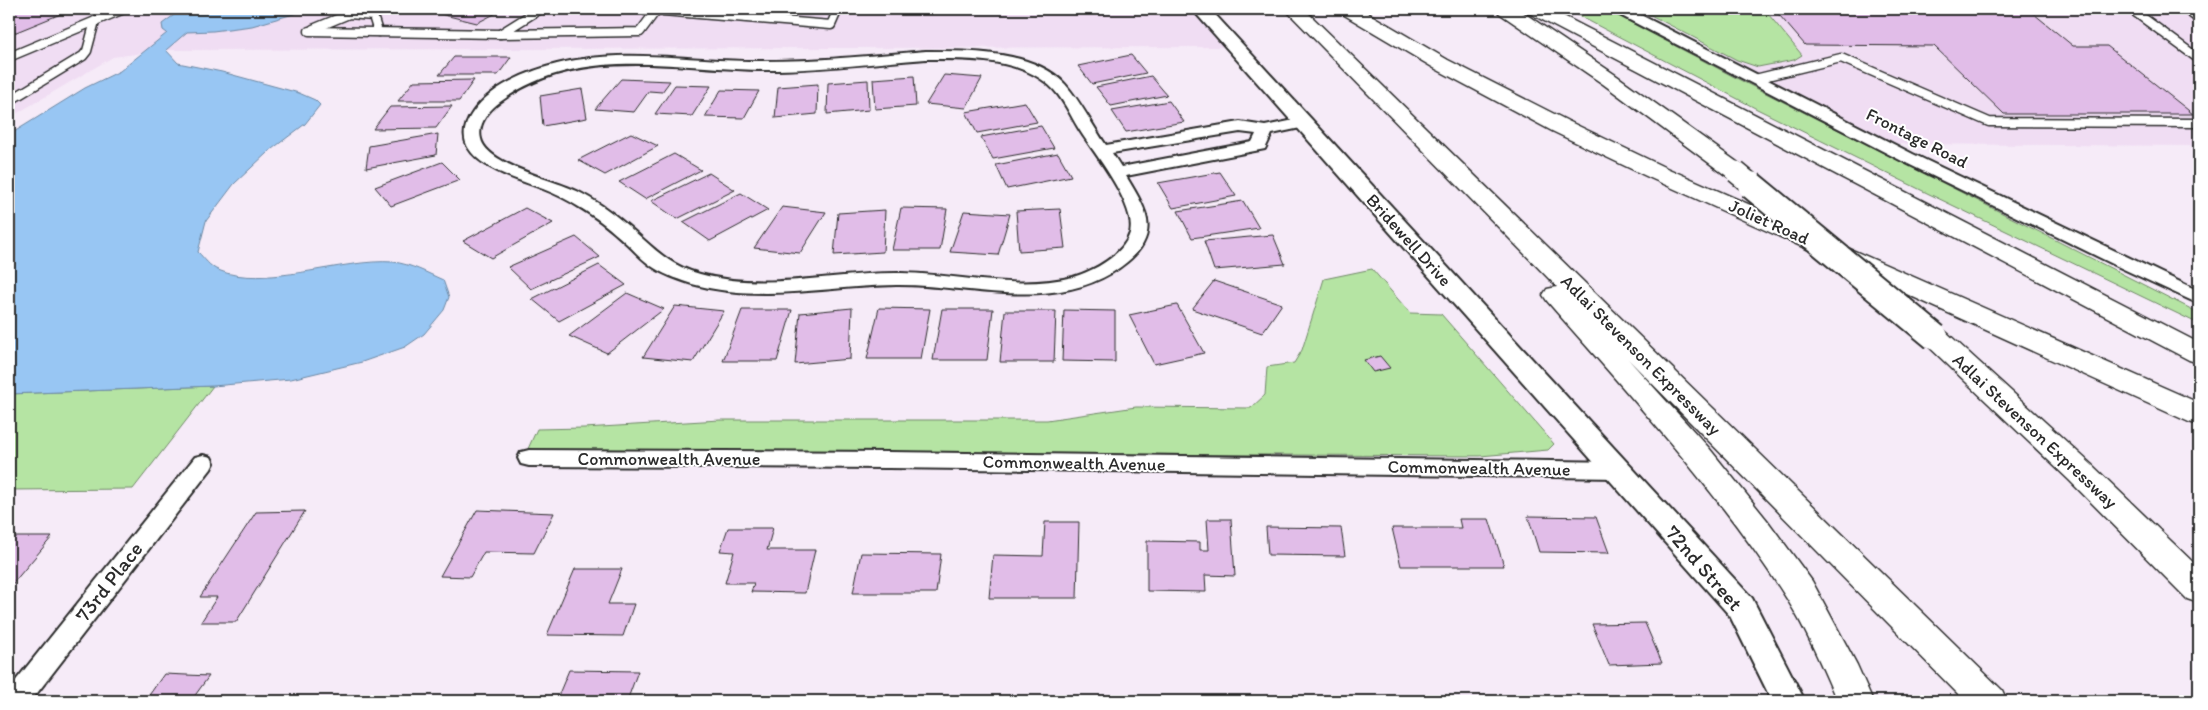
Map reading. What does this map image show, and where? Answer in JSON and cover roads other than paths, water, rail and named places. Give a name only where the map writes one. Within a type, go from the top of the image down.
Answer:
[{"type":"highway","name":"Adlai Stevenson Expressway","points":[[1294,9],[1989,701]]},
{"type":"highway","name":"Joliet Road","points":[[1348,9],[1440,64],[1560,126],[1654,171],[2199,414]]},
{"type":"highway","name":"Adlai Stevenson Expressway","points":[[1506,9],[1610,80],[1736,172],[1935,337],[2080,472],[2199,588]]},
{"type":"highway","points":[[1536,9],[2199,354]]},
{"type":"highway","points":[[1467,183],[1502,234],[1698,456],[1756,529],[1800,591],[1855,701]]},
{"type":"street","name":"Bridewell Drive","points":[[1201,9],[1523,367],[1619,470]]},
{"type":"street","name":"Frontage Road","points":[[1620,9],[2056,230],[2199,298]]},
{"type":"street","points":[[956,55],[1003,60],[1030,69],[1055,82],[1102,150],[1117,172],[1140,220],[1139,234],[1132,248],[1114,266],[1096,276],[1074,283],[1024,287],[905,279],[776,286],[724,285],[678,273],[660,264],[614,222],[580,200],[562,190],[489,161],[478,151],[473,142],[471,132],[476,117],[488,103],[511,88],[537,75],[567,65],[600,59],[630,57],[773,66],[956,55]]},
{"type":"street","points":[[1102,150],[1240,127],[1265,131],[1304,123]]},
{"type":"street","points":[[1117,172],[1259,146],[1265,131]]},
{"type":"street","name":"Commonwealth Avenue","points":[[529,458],[889,460],[1619,470]]},
{"type":"street","name":"73rd Place","points":[[15,701],[203,463]]},
{"type":"street","name":"72nd Street","points":[[1619,470],[1741,607],[1789,701]]},
{"type":"lane","points":[[9,57],[124,9]]},
{"type":"lane","points":[[500,34],[540,9]]},
{"type":"lane","points":[[639,9],[655,12],[831,25],[838,9]]},
{"type":"lane","points":[[2131,9],[2199,59]]},
{"type":"lane","points":[[2185,9],[2199,19]]},
{"type":"lane","points":[[378,32],[373,16],[349,14],[309,31],[500,34],[640,32],[655,12]]},
{"type":"lane","points":[[9,101],[83,56],[87,51],[96,21]]},
{"type":"lane","points":[[1755,79],[1841,58],[1989,122],[2199,123]]},
{"type":"water","points":[[182,9],[311,9],[252,26],[187,32],[166,50],[178,63],[222,72],[299,93],[315,100],[320,105],[305,124],[268,152],[234,184],[206,221],[198,252],[215,269],[236,275],[257,277],[351,264],[373,262],[400,263],[443,280],[449,297],[444,310],[424,334],[405,347],[362,362],[291,379],[213,386],[9,394],[9,135],[85,88],[120,71],[167,33],[163,30],[162,24]]}]
